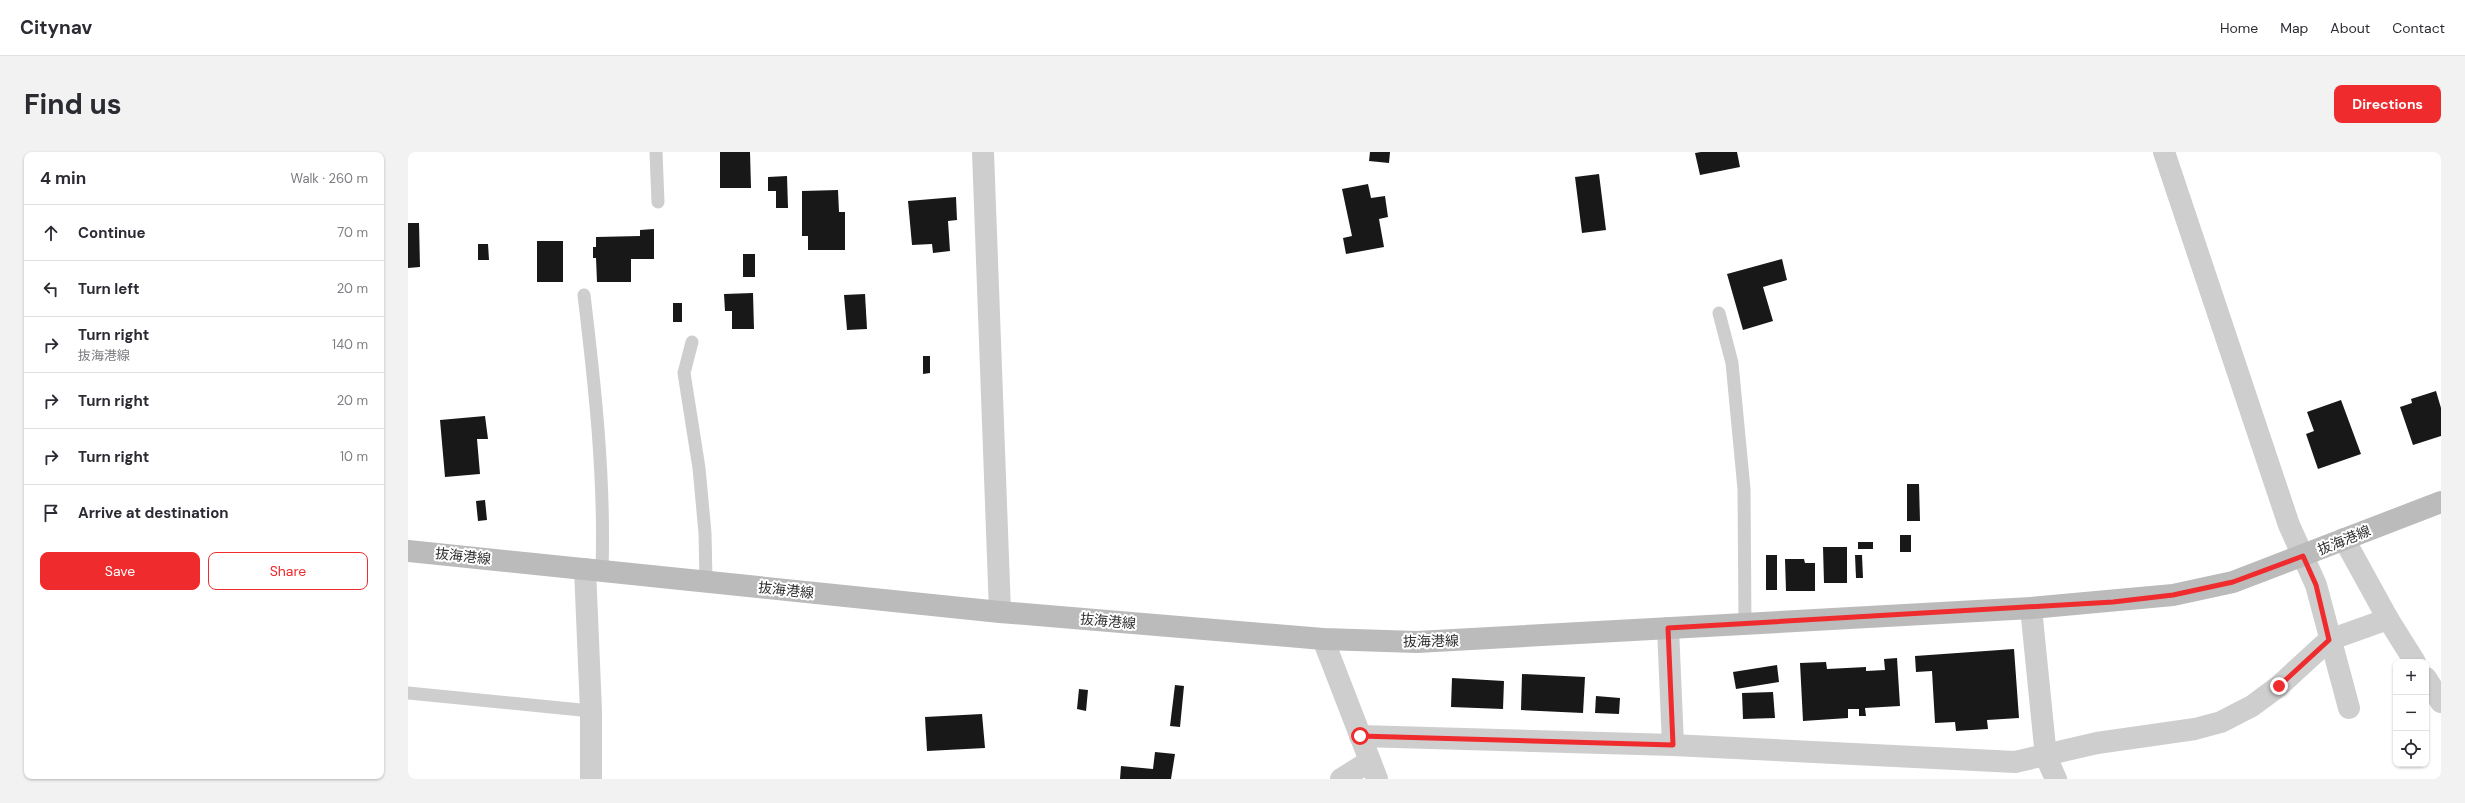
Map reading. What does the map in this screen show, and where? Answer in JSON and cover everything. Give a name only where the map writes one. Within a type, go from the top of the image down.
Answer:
[{"type":"main road","name":"抜海港線","points":[[408,551],[1000,612],[1323,639],[1417,642],[2031,608],[2173,595],[2233,582],[2441,502]]},
{"type":"street","points":[[983,152],[1000,612]]},
{"type":"street","points":[[2164,152],[2289,525],[2316,585],[2329,640],[2349,708]]},
{"type":"street","points":[[2344,539],[2388,619],[2413,659]]},
{"type":"street","points":[[591,779],[593,570]]},
{"type":"street","points":[[2031,608],[2046,757],[2056,779]]},
{"type":"street","points":[[1360,736],[1673,745],[2015,762],[2046,757],[2097,743],[2195,729],[2221,722],[2252,706],[2279,686],[2329,640],[2388,619]]},
{"type":"street","points":[[1668,628],[1673,745]]},
{"type":"street","points":[[1323,639],[1373,770],[1341,779]]},
{"type":"street","points":[[2429,683],[2441,702]]},
{"type":"lane","points":[[656,152],[658,202]]},
{"type":"lane","points":[[584,295],[599,416],[603,534],[593,570]]},
{"type":"lane","points":[[1719,313],[1732,363],[1744,489],[1745,624]]},
{"type":"lane","points":[[692,342],[684,373],[699,468],[705,533],[706,581]]},
{"type":"lane","points":[[408,693],[591,711]]},
{"type":"building","points":[[720,152],[750,152],[751,188],[720,188]]},
{"type":"building","points":[[1370,152],[1390,152],[1389,163],[1369,161]]},
{"type":"building","points":[[1737,152],[1740,167],[1700,175],[1695,153]]},
{"type":"building","points":[[1599,174],[1606,230],[1582,233],[1575,177]]},
{"type":"building","points":[[787,176],[788,208],[776,208],[776,191],[768,191],[768,177]]},
{"type":"building","points":[[1368,184],[1371,198],[1385,196],[1388,217],[1379,219],[1384,247],[1346,254],[1343,238],[1352,236],[1342,189]]},
{"type":"building","points":[[838,190],[839,212],[845,212],[845,250],[808,250],[808,236],[802,236],[802,191]]},
{"type":"building","points":[[956,197],[957,220],[948,221],[950,251],[933,253],[932,244],[912,245],[908,201]]},
{"type":"building","points":[[408,223],[419,223],[420,267],[408,268]]},
{"type":"building","points":[[654,229],[654,259],[631,259],[631,282],[597,282],[596,258],[593,258],[593,247],[596,247],[596,237],[640,236],[640,230]]},
{"type":"building","points":[[537,241],[563,241],[563,282],[537,282]]},
{"type":"building","points":[[478,244],[488,244],[489,260],[478,260]]},
{"type":"building","points":[[743,254],[755,254],[755,277],[743,277]]},
{"type":"building","points":[[1782,259],[1787,280],[1763,287],[1773,321],[1743,330],[1727,274]]},
{"type":"building","points":[[753,293],[754,329],[732,329],[732,311],[725,311],[724,294]]},
{"type":"building","points":[[865,294],[867,329],[847,330],[844,295]]},
{"type":"building","points":[[673,303],[682,303],[682,322],[673,322]]},
{"type":"building","points":[[923,356],[930,356],[930,373],[923,374]]},
{"type":"building","points":[[2436,391],[2441,408],[2441,436],[2413,445],[2400,407],[2412,403],[2411,399]]},
{"type":"building","points":[[2341,400],[2361,454],[2318,469],[2306,434],[2314,431],[2307,412]]},
{"type":"building","points":[[485,416],[488,439],[477,439],[480,474],[445,477],[440,420]]},
{"type":"building","points":[[1907,484],[1919,484],[1920,521],[1907,521]]},
{"type":"building","points":[[485,500],[487,520],[478,521],[476,501]]},
{"type":"building","points":[[1900,535],[1911,535],[1911,552],[1900,552]]},
{"type":"building","points":[[1858,542],[1873,542],[1873,549],[1858,549]]},
{"type":"building","points":[[1823,547],[1847,547],[1847,583],[1824,583]]},
{"type":"building","points":[[1766,555],[1777,555],[1777,590],[1766,590]]},
{"type":"building","points":[[1855,555],[1862,555],[1863,578],[1856,578]]},
{"type":"building","points":[[1785,559],[1804,559],[1805,563],[1815,563],[1815,591],[1786,591]]},
{"type":"building","points":[[2014,649],[2019,718],[1987,720],[1988,729],[1956,731],[1955,722],[1935,723],[1932,671],[1916,672],[1915,656]]},
{"type":"building","points":[[1897,658],[1900,706],[1865,708],[1866,716],[1859,716],[1859,709],[1848,709],[1848,718],[1803,721],[1800,663],[1826,662],[1827,669],[1866,667],[1866,671],[1885,670],[1884,659]]},
{"type":"building","points":[[1777,665],[1779,682],[1736,689],[1733,672]]},
{"type":"building","points":[[1522,674],[1585,677],[1583,713],[1521,710]]},
{"type":"building","points":[[1452,678],[1504,681],[1503,709],[1451,707]]},
{"type":"building","points":[[1175,685],[1184,686],[1180,727],[1170,726]]},
{"type":"building","points":[[1079,689],[1088,690],[1086,711],[1077,709]]},
{"type":"building","points":[[1773,692],[1775,718],[1743,719],[1742,693]]},
{"type":"building","points":[[1596,696],[1620,698],[1619,714],[1595,713]]},
{"type":"building","points":[[982,714],[985,748],[927,751],[925,717]]},
{"type":"building","points":[[1155,752],[1175,754],[1171,779],[1120,779],[1121,766],[1153,769]]},
{"type":"route","points":[[1360,736],[1673,745],[1668,628],[2031,608],[2113,602],[2173,595],[2233,582],[2303,556],[2316,585],[2329,640],[2279,686]]}]
